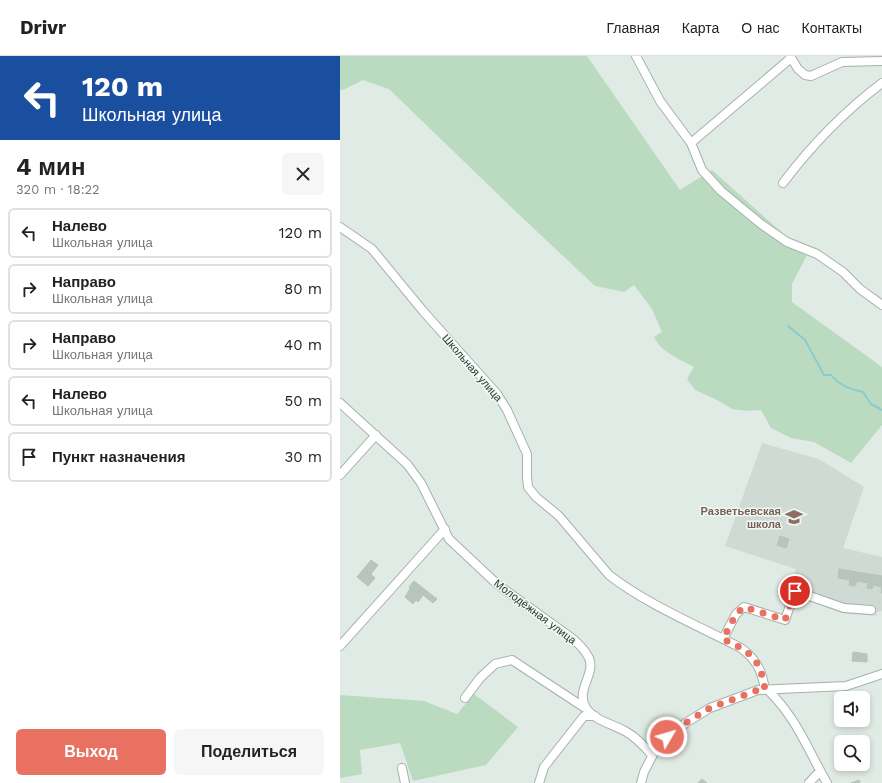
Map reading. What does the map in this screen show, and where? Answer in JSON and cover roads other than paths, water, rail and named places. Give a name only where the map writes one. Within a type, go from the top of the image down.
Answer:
[{"type":"street","points":[[636,56],[660,101],[691,143],[702,170],[721,191],[761,224],[786,242],[817,254],[843,272],[860,289],[882,305]]},
{"type":"street","points":[[691,143],[791,57],[798,69],[805,75],[811,76],[842,62],[882,61]]},
{"type":"street","points":[[783,183],[806,153],[882,82]]},
{"type":"street","name":"Школьная улица","points":[[340,227],[372,249],[423,311],[497,394],[507,410],[527,454],[528,487],[536,497],[559,516],[608,575],[659,606],[742,648],[760,666],[766,690]]},
{"type":"street","name":"Молодёжная улица","points":[[340,402],[407,464],[421,483],[445,528],[449,539],[497,584],[573,639],[583,648],[589,658],[590,667],[583,689],[582,699],[586,708]]},
{"type":"street","points":[[340,475],[376,435]]},
{"type":"street","points":[[340,646],[445,528]]},
{"type":"street","points":[[723,639],[736,614],[744,607],[785,620],[795,591],[844,608],[871,610]]},
{"type":"street","points":[[465,698],[480,678],[495,664],[512,660],[586,708],[594,716],[626,732],[641,743],[652,755]]},
{"type":"street","points":[[641,783],[644,772],[658,744],[687,722],[710,708],[758,690],[846,686],[882,674]]},
{"type":"street","points":[[766,690],[782,704],[793,719],[827,783]]},
{"type":"street","points":[[539,783],[544,766],[584,716],[594,716]]},
{"type":"street","points":[[402,768],[405,783]]},
{"type":"street","points":[[809,783],[820,771]]},
{"type":"waterway","points":[[788,326],[805,340],[824,375],[831,375],[838,382],[854,390],[863,392],[871,404],[882,410]]},
{"type":"place","name":"Разветьевская школа","points":[[794,517]]}]
